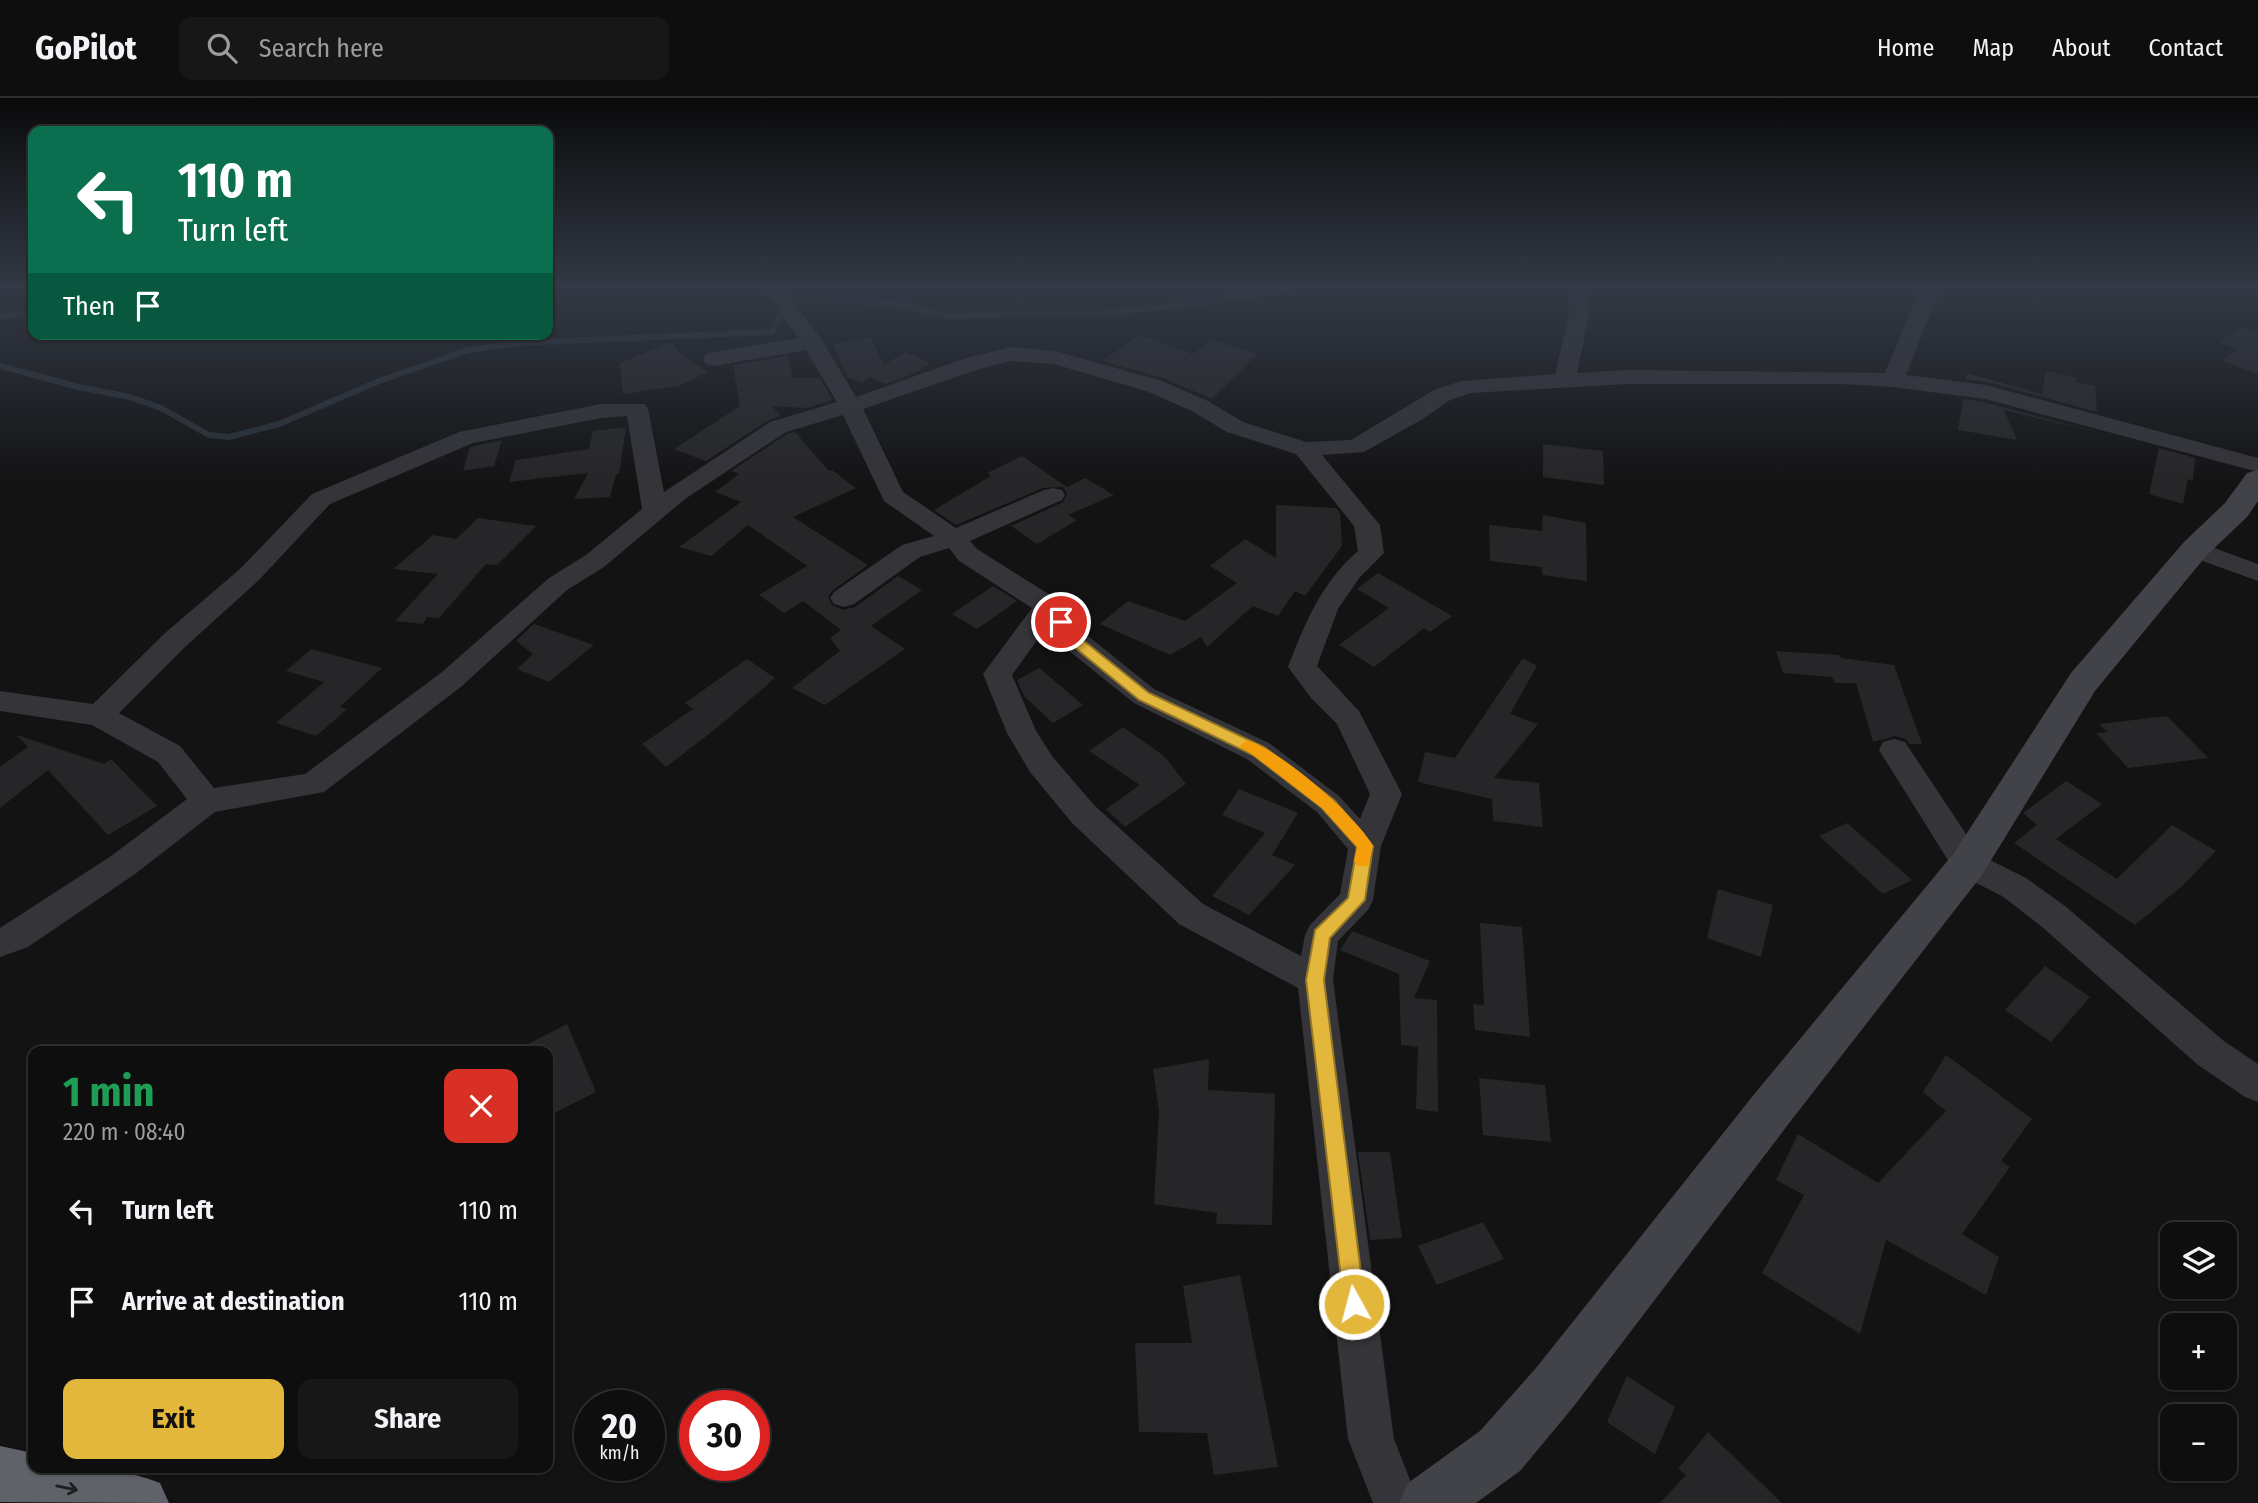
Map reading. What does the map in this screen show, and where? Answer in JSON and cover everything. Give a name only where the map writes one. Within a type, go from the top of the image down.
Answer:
[{"type":"highway","points":[[0,1474],[140,1503]]},
{"type":"street","points":[[714,359],[745,354]]},
{"type":"street","points":[[819,354],[851,407],[893,496],[954,538],[968,555],[1048,606],[1073,639],[1125,683],[1144,696],[1258,751],[1328,804],[1365,846]]},
{"type":"street","points":[[0,943],[16,937],[123,865],[207,801],[313,784],[452,679],[558,584],[595,561],[714,467],[779,427],[851,407],[974,363],[1011,354],[1055,358],[1154,386],[1200,406],[1236,427],[1304,449],[1356,447],[1402,422],[1442,395],[1469,386],[1565,379],[1842,377],[1893,380],[1986,392],[2258,465]]},
{"type":"street","points":[[1565,379],[1571,354]]},
{"type":"street","points":[[1893,380],[1904,354]]},
{"type":"street","points":[[99,715],[175,640],[249,575],[321,499],[467,437],[601,411],[638,409],[655,512]]},
{"type":"street","points":[[1304,449],[1367,526],[1371,553],[1351,571],[1325,608],[1302,667],[1349,719],[1386,794],[1365,846],[1356,900],[1322,935],[1315,980],[1371,1439],[1396,1503]]},
{"type":"street","points":[[1429,1503],[1500,1451],[1555,1387],[1773,1107],[1968,864],[2082,682],[2195,549],[2236,510],[2258,479]]},
{"type":"street","points":[[844,598],[911,551],[954,538],[1053,495]]},
{"type":"street","points":[[2195,549],[2258,573]]},
{"type":"street","points":[[1048,606],[997,674],[1022,733],[1041,764],[1083,814],[1191,914],[1315,980]]},
{"type":"street","points":[[0,701],[99,715],[169,754],[207,801]]},
{"type":"street","points":[[1895,750],[1916,787],[1968,864],[2014,887],[2053,916],[2211,1053],[2258,1085]]},
{"type":"building","points":[[643,354],[681,354],[708,372],[678,386],[623,394],[620,363]]},
{"type":"building","points":[[837,354],[878,354],[884,365],[902,354],[909,354],[931,363],[915,373],[886,384],[870,377],[862,383],[847,377]]},
{"type":"building","points":[[1113,354],[1257,354],[1212,399],[1163,378],[1102,361]]},
{"type":"building","points":[[2232,354],[2258,354],[2258,374],[2223,361]]},
{"type":"building","points":[[788,356],[793,378],[820,378],[832,399],[830,401],[807,408],[772,406],[781,416],[769,420],[706,461],[674,449],[740,406],[733,365]]},
{"type":"building","points":[[2046,371],[2077,378],[2076,382],[2095,386],[2097,412],[1987,382],[1966,380],[1967,373],[2042,394]]},
{"type":"building","points":[[1963,399],[1984,402],[2099,433],[2004,410],[2017,440],[1958,430]]},
{"type":"building","points":[[626,427],[619,474],[616,474],[610,497],[574,499],[588,473],[509,482],[516,460],[589,449],[593,431]]},
{"type":"building","points":[[795,432],[829,471],[832,470],[856,488],[793,517],[868,565],[832,591],[828,597],[832,605],[843,610],[855,607],[898,576],[922,590],[871,626],[905,649],[825,705],[792,688],[840,651],[830,638],[841,630],[803,601],[784,613],[759,595],[807,566],[748,525],[711,556],[679,547],[741,502],[715,492],[739,474],[731,471],[787,434]]},
{"type":"building","points":[[502,440],[494,466],[463,471],[470,447]]},
{"type":"building","points":[[1543,444],[1603,451],[1604,485],[1543,477]]},
{"type":"building","points":[[2159,448],[2195,458],[2193,481],[2188,479],[2183,504],[2149,494]]},
{"type":"building","points":[[1022,456],[1067,487],[1085,478],[1114,495],[1068,515],[1077,520],[1037,544],[1011,526],[1063,502],[1067,494],[1063,487],[1043,488],[956,525],[934,510],[991,476],[987,473]]},
{"type":"building","points":[[1276,505],[1336,508],[1340,513],[1342,546],[1305,596],[1295,591],[1278,616],[1253,606],[1207,647],[1201,637],[1170,655],[1100,624],[1128,601],[1185,621],[1237,583],[1210,566],[1245,539],[1276,558]]},
{"type":"building","points":[[1543,515],[1586,523],[1587,581],[1542,575],[1542,567],[1490,561],[1489,525],[1542,531]]},
{"type":"building","points":[[478,518],[536,526],[497,565],[486,564],[439,618],[427,617],[423,624],[395,621],[438,574],[393,569],[433,535],[456,539]]},
{"type":"building","points":[[1378,573],[1452,616],[1430,632],[1424,628],[1374,667],[1339,645],[1389,608],[1357,589]]},
{"type":"building","points":[[993,586],[1017,601],[977,629],[952,614]]},
{"type":"building","points":[[534,624],[594,645],[549,682],[517,669],[533,654],[516,641]]},
{"type":"building","points":[[311,649],[382,668],[340,707],[347,709],[316,736],[276,723],[324,682],[286,671]]},
{"type":"building","points":[[1776,651],[1839,655],[1841,658],[1894,665],[1922,744],[1909,744],[1906,739],[1895,736],[1873,742],[1856,683],[1835,683],[1832,677],[1783,673]]},
{"type":"building","points":[[1523,658],[1537,666],[1510,714],[1538,724],[1494,778],[1539,783],[1543,827],[1493,821],[1492,799],[1418,782],[1425,752],[1455,758]]},
{"type":"building","points":[[747,659],[775,678],[718,727],[666,767],[642,744],[693,709],[685,703]]},
{"type":"building","points":[[1039,668],[1083,705],[1053,723],[1024,696],[1017,680]]},
{"type":"building","points":[[2167,716],[2208,758],[2128,768],[2096,733],[2107,732],[2099,724]]},
{"type":"building","points":[[1123,727],[1164,756],[1186,784],[1125,827],[1106,809],[1140,785],[1089,751]]},
{"type":"building","points":[[17,735],[104,764],[111,759],[157,806],[108,835],[48,770],[0,808],[0,767],[28,747]]},
{"type":"building","points":[[2066,781],[2102,804],[2056,839],[2117,879],[2172,825],[2216,851],[2182,886],[2135,925],[2014,843],[2037,825],[2023,813]]},
{"type":"building","points":[[1239,789],[1298,813],[1272,855],[1295,865],[1249,915],[1212,896],[1265,833],[1222,815]]},
{"type":"building","points":[[1847,823],[1912,880],[1883,894],[1819,836]]},
{"type":"building","points":[[1718,889],[1773,905],[1761,957],[1707,938]]},
{"type":"building","points":[[1480,923],[1522,927],[1530,1037],[1475,1030],[1473,1004],[1484,1005]]},
{"type":"building","points":[[1352,931],[1430,961],[1414,998],[1437,1000],[1438,1112],[1416,1109],[1418,1047],[1401,1045],[1399,974],[1340,950]]},
{"type":"building","points":[[2045,966],[2090,997],[2051,1042],[2005,1010]]},
{"type":"building","points":[[567,1024],[596,1092],[553,1114],[553,1046],[524,1046]]},
{"type":"building","points":[[1946,1055],[2032,1119],[2001,1161],[2010,1167],[1962,1234],[1999,1257],[1986,1295],[1886,1240],[1860,1334],[1762,1273],[1804,1195],[1776,1180],[1798,1134],[1878,1183],[1946,1111],[1923,1092]]},
{"type":"building","points":[[1209,1059],[1208,1090],[1275,1094],[1272,1225],[1216,1224],[1217,1213],[1154,1204],[1159,1111],[1153,1069]]},
{"type":"building","points":[[1479,1078],[1545,1085],[1551,1142],[1483,1135]]},
{"type":"building","points":[[1358,1152],[1390,1152],[1402,1238],[1370,1240]]},
{"type":"building","points":[[1483,1222],[1504,1259],[1437,1285],[1418,1246]]},
{"type":"building","points":[[1240,1275],[1278,1467],[1214,1475],[1207,1433],[1139,1432],[1135,1343],[1192,1343],[1183,1286]]},
{"type":"building","points":[[1627,1376],[1675,1407],[1655,1454],[1607,1422]]},
{"type":"building","points":[[1708,1432],[1782,1503],[1660,1503],[1686,1475],[1678,1469]]},
{"type":"waterway","points":[[0,366],[79,387],[130,397],[161,408],[209,435],[229,437],[279,424],[379,381],[458,354]]},
{"type":"slow traffic","points":[[1247,746],[1258,751],[1328,804],[1365,846],[1362,861]]},
{"type":"route","points":[[1061,622],[1073,639],[1144,696],[1258,751],[1328,804],[1365,846],[1356,900],[1322,935],[1315,980],[1354,1304]]}]
